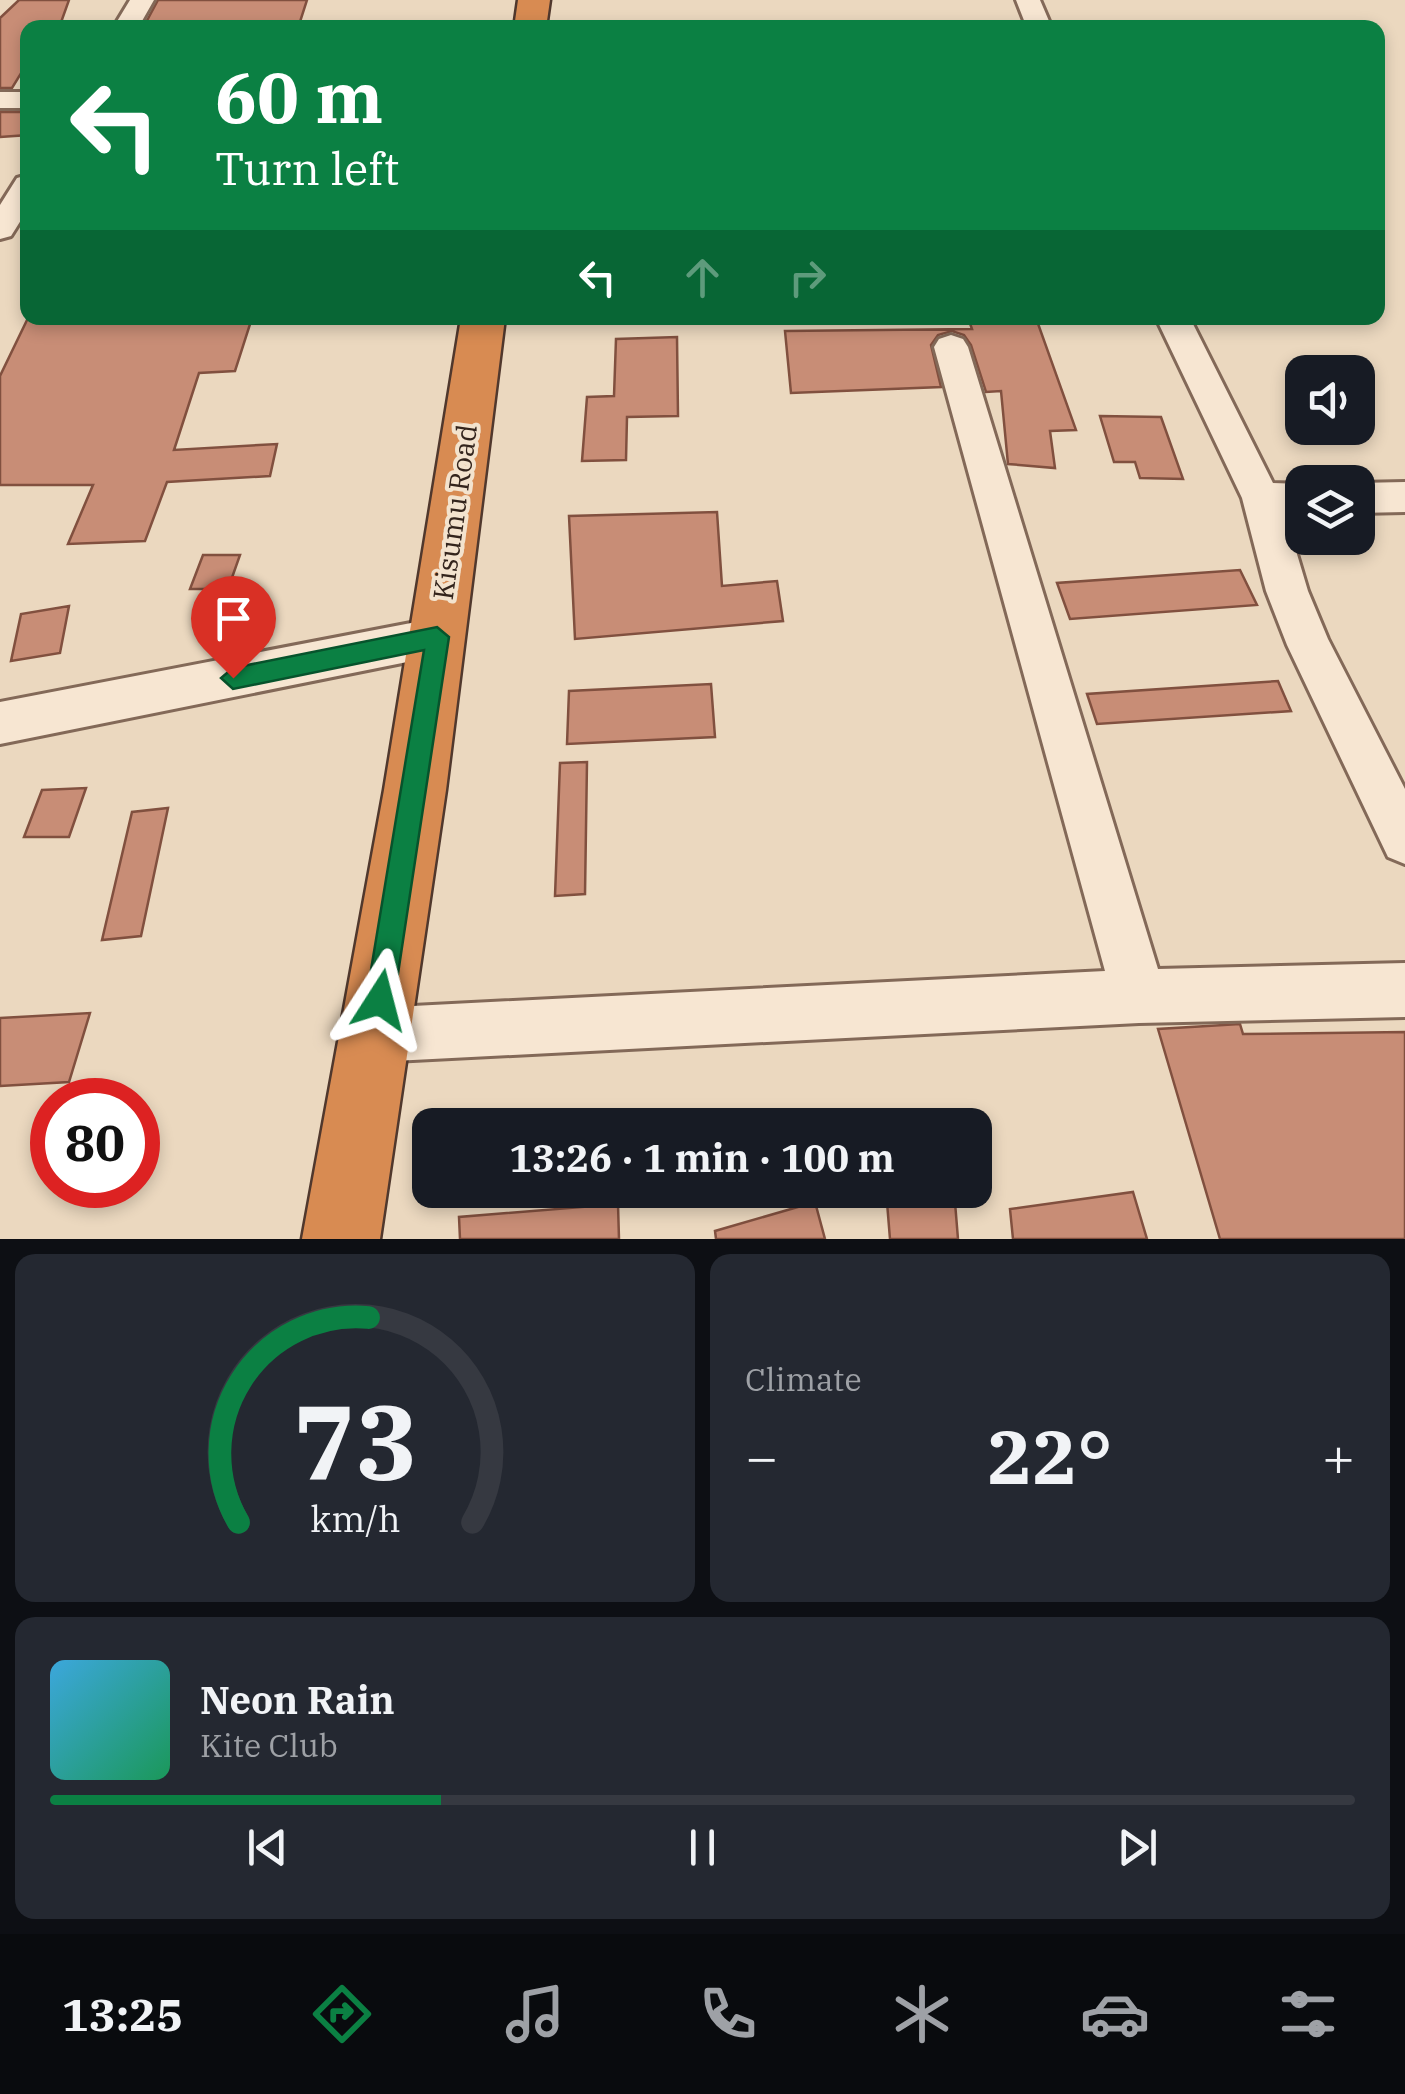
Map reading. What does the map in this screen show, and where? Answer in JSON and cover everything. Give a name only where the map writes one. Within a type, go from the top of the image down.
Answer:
[{"type":"highway","name":"Kisumu Road","points":[[341,1239],[437,637],[482,325]]},
{"type":"street","points":[[0,229],[20,197]]},
{"type":"street","points":[[1177,325],[1282,498],[1287,591],[1405,840]]},
{"type":"street","points":[[951,347],[1139,996]]},
{"type":"street","points":[[1375,498],[1405,497]]},
{"type":"street","points":[[0,723],[437,637]]},
{"type":"street","points":[[374,1035],[1139,996],[1405,990]]},
{"type":"building","points":[[19,0],[69,0],[62,20],[20,20],[20,75],[12,88],[0,88],[0,18]]},
{"type":"building","points":[[158,0],[307,0],[301,20],[147,20]]},
{"type":"building","points":[[0,112],[20,112],[20,136],[0,137]]},
{"type":"building","points":[[25,325],[250,325],[235,371],[199,373],[174,450],[277,444],[270,476],[167,482],[145,541],[68,544],[93,485],[0,485],[0,376]]},
{"type":"building","points":[[971,325],[1038,325],[1076,430],[1050,431],[1055,468],[1008,464],[1001,391],[986,392],[971,345],[964,335],[952,331],[938,335],[931,345],[941,387],[791,393],[785,331],[972,329]]},
{"type":"building","points":[[677,337],[678,416],[627,417],[626,460],[582,461],[587,397],[614,396],[616,339]]},
{"type":"building","points":[[1100,416],[1161,417],[1183,479],[1140,478],[1135,462],[1114,462]]},
{"type":"building","points":[[717,512],[722,586],[777,581],[783,621],[575,639],[569,516]]},
{"type":"building","points":[[203,555],[240,555],[228,589],[190,589]]},
{"type":"building","points":[[1240,570],[1257,605],[1070,619],[1057,583]]},
{"type":"building","points":[[69,606],[60,653],[11,661],[21,614]]},
{"type":"building","points":[[1278,681],[1291,711],[1097,724],[1087,694]]},
{"type":"building","points":[[711,684],[715,737],[567,744],[569,691]]},
{"type":"building","points":[[587,762],[585,894],[555,896],[560,763]]},
{"type":"building","points":[[86,788],[69,837],[24,837],[42,790]]},
{"type":"building","points":[[168,808],[141,936],[102,940],[132,812]]},
{"type":"building","points":[[90,1013],[70,1078],[30,1078],[30,1084],[0,1086],[0,1018]]},
{"type":"building","points":[[1240,1024],[1243,1034],[1405,1032],[1405,1239],[1220,1239],[1158,1029]]},
{"type":"building","points":[[1133,1192],[1147,1239],[1013,1239],[1010,1209]]},
{"type":"building","points":[[618,1208],[619,1239],[460,1239],[459,1217]]},
{"type":"building","points":[[794,1208],[817,1208],[825,1239],[716,1239],[715,1231]]},
{"type":"building","points":[[887,1208],[955,1208],[958,1239],[890,1239]]},
{"type":"route","points":[[233,678],[437,637],[380,1000]]}]
